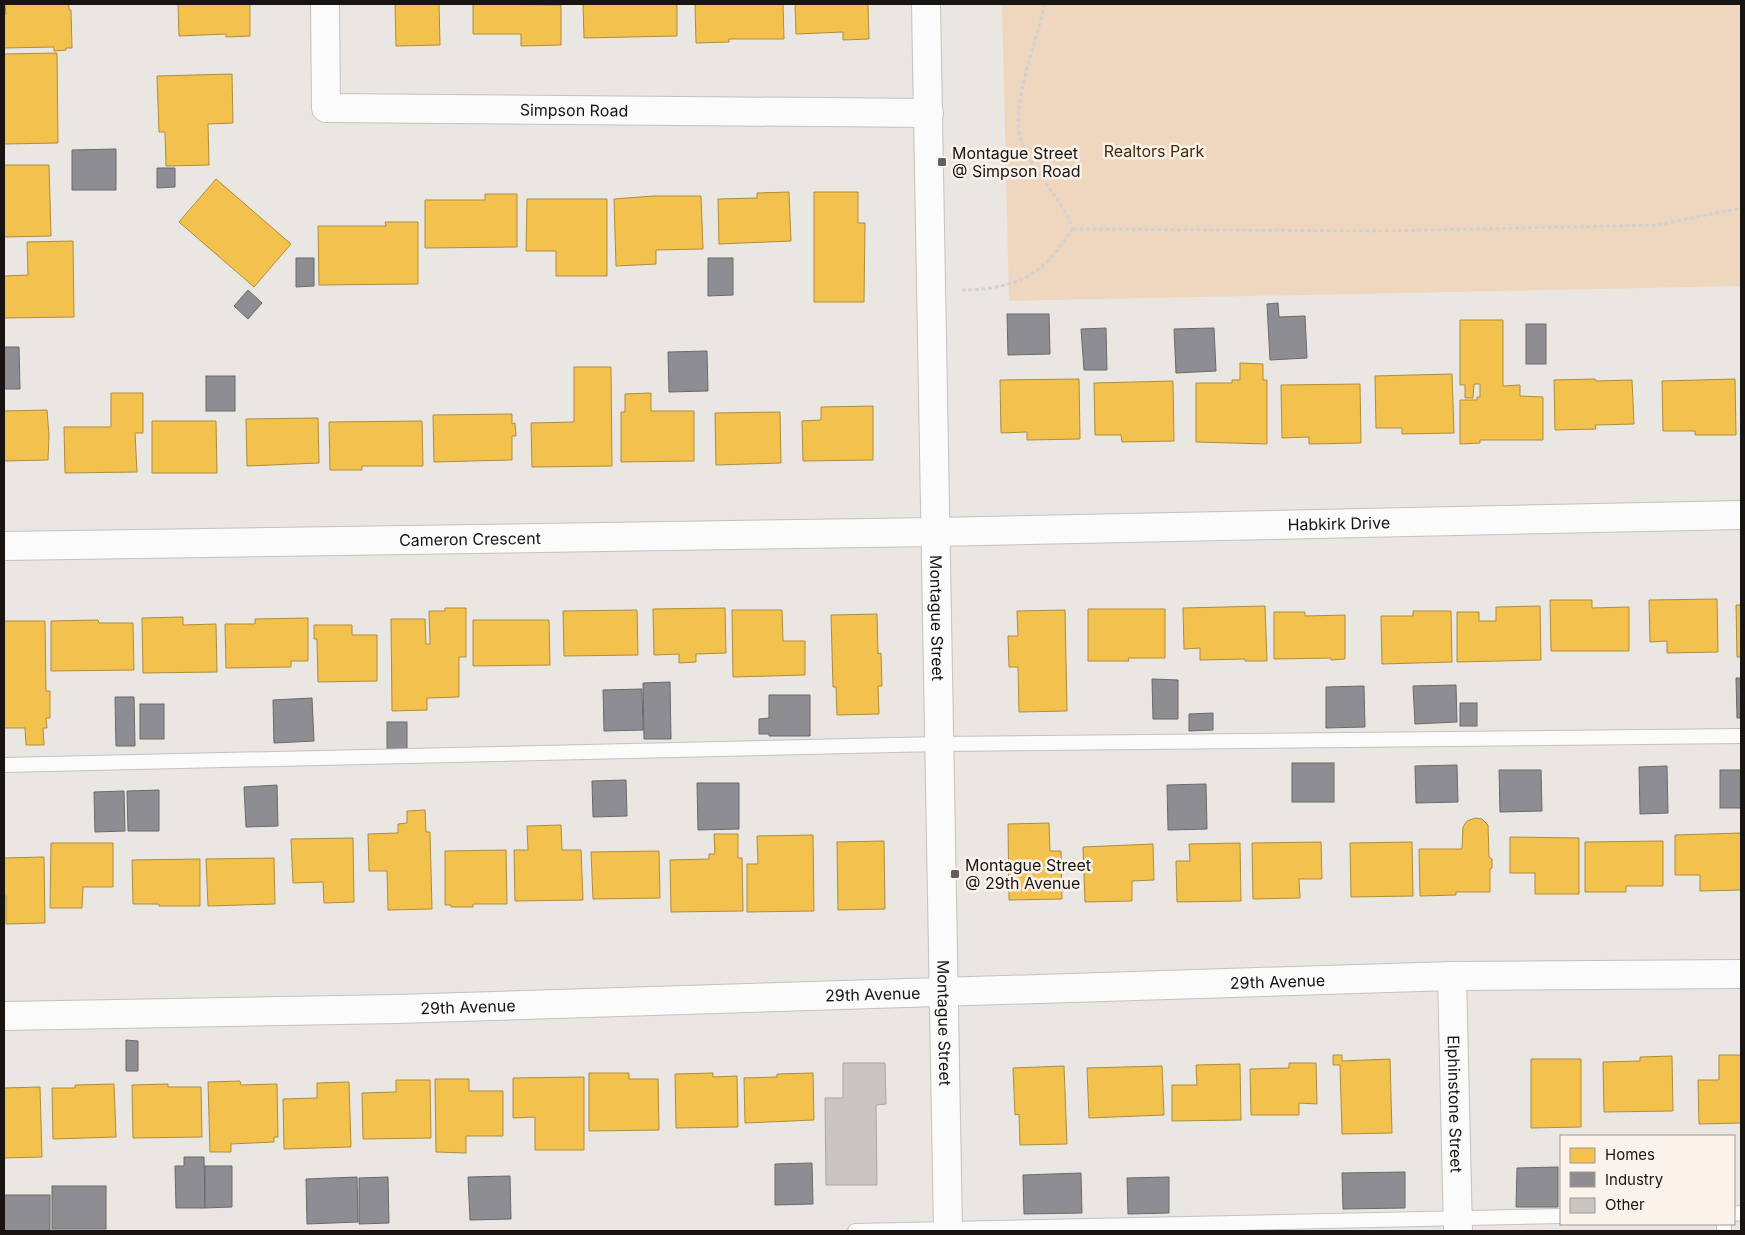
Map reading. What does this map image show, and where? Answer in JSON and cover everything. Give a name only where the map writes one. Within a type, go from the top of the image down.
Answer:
[{"type":"street","name":"Simpson Road","points":[[326,4],[326,108],[929,113]]},
{"type":"street","name":"Montague Street","points":[[926,4],[948,1230]]},
{"type":"street","name":"Habkirk Drive","points":[[936,532],[1741,515]]},
{"type":"street","name":"Cameron Crescent","points":[[4,546],[936,532]]},
{"type":"street","name":"29th Avenue","points":[[4,1016],[397,1009],[1452,976],[1741,974]]},
{"type":"street","name":"Elphinstone Street","points":[[1452,976],[1457,1224]]},
{"type":"lane","points":[[4,765],[939,744],[1741,736]]},
{"type":"lane","points":[[855,1231],[1457,1224],[1560,1216]]},
{"type":"path","points":[[1044,4],[1025,80],[1018,116],[1019,124],[1022,141],[1036,170],[1068,215],[1073,229]]},
{"type":"path","points":[[1073,229],[1383,231],[1658,224],[1741,208]]},
{"type":"path","points":[[932,291],[985,290],[1021,280],[1048,262],[1073,229]]},
{"type":"green space","name":"Realtors Park","points":[[1002,4],[1741,4],[1741,286],[1009,301]]},
{"type":"building: Homes","points":[[5,4],[69,4],[69,10],[71,10],[72,48],[54,51],[54,47],[4,48]]},
{"type":"building: Homes","points":[[178,4],[250,4],[250,36],[226,37],[226,34],[179,36]]},
{"type":"building: Homes","points":[[395,4],[439,4],[440,45],[396,46]]},
{"type":"building: Homes","points":[[473,4],[561,5],[561,45],[521,46],[521,34],[473,34]]},
{"type":"building: Homes","points":[[583,4],[677,4],[677,36],[584,38]]},
{"type":"building: Homes","points":[[695,4],[783,4],[784,39],[729,39],[729,42],[696,43]]},
{"type":"building: Homes","points":[[795,4],[868,4],[869,39],[843,40],[843,32],[796,34]]},
{"type":"building: Homes","points":[[57,53],[58,143],[4,144],[4,54]]},
{"type":"building: Homes","points":[[232,74],[233,123],[208,124],[209,165],[166,166],[165,132],[159,132],[157,76]]},
{"type":"building: Homes","points":[[4,165],[49,165],[51,236],[4,237]]},
{"type":"building: Homes","points":[[216,179],[291,244],[254,287],[179,222]]},
{"type":"building: Homes","points":[[789,192],[791,241],[719,244],[718,199],[757,198],[757,193]]},
{"type":"building: Homes","points":[[814,192],[858,192],[858,223],[865,223],[864,302],[814,302]]},
{"type":"building: Homes","points":[[485,194],[517,194],[517,247],[425,248],[425,200],[485,200]]},
{"type":"building: Homes","points":[[653,196],[701,196],[703,249],[656,250],[656,264],[616,266],[614,199]]},
{"type":"building: Homes","points":[[527,199],[607,199],[607,276],[556,276],[556,251],[526,251]]},
{"type":"building: Homes","points":[[385,222],[418,222],[418,284],[319,285],[318,226],[386,226]]},
{"type":"building: Homes","points":[[73,241],[74,317],[4,318],[4,276],[28,275],[27,242]]},
{"type":"building: Homes","points":[[1460,320],[1503,320],[1503,386],[1520,385],[1520,396],[1543,397],[1543,440],[1480,440],[1480,443],[1460,444],[1460,400],[1477,400],[1477,397],[1480,397],[1480,384],[1474,384],[1473,398],[1465,398],[1465,385],[1460,385]]},
{"type":"building: Homes","points":[[1240,363],[1263,364],[1263,380],[1267,380],[1267,444],[1196,442],[1196,383],[1232,383],[1232,380],[1240,380]]},
{"type":"building: Homes","points":[[574,367],[611,367],[612,466],[532,467],[531,423],[574,422]]},
{"type":"building: Homes","points":[[1452,374],[1454,433],[1402,434],[1402,428],[1376,428],[1375,376]]},
{"type":"building: Homes","points":[[1079,379],[1080,439],[1027,440],[1027,432],[1001,433],[1000,380]]},
{"type":"building: Homes","points":[[1595,379],[1596,381],[1632,380],[1634,424],[1595,425],[1596,429],[1555,430],[1554,380]]},
{"type":"building: Homes","points":[[1735,379],[1736,435],[1695,435],[1695,431],[1663,431],[1662,381]]},
{"type":"building: Homes","points":[[1173,381],[1174,441],[1122,442],[1121,435],[1095,435],[1094,383]]},
{"type":"building: Homes","points":[[1360,384],[1361,443],[1309,444],[1309,437],[1282,438],[1281,385]]},
{"type":"building: Homes","points":[[111,393],[143,393],[143,433],[135,433],[137,472],[65,473],[64,427],[111,427]]},
{"type":"building: Homes","points":[[651,393],[651,411],[694,411],[694,461],[621,462],[621,412],[625,412],[625,394]]},
{"type":"building: Homes","points":[[873,406],[873,460],[803,461],[802,421],[821,420],[821,407]]},
{"type":"building: Homes","points":[[47,410],[48,460],[4,461],[4,411]]},
{"type":"building: Homes","points":[[780,412],[781,463],[716,465],[715,413]]},
{"type":"building: Homes","points":[[512,414],[512,424],[515,423],[516,436],[512,436],[512,460],[434,462],[433,415]]},
{"type":"building: Homes","points":[[318,418],[319,463],[247,466],[246,419]]},
{"type":"building: Homes","points":[[152,421],[216,421],[217,473],[152,473]]},
{"type":"building: Homes","points":[[422,421],[423,466],[362,466],[362,470],[330,470],[329,422]]},
{"type":"building: Homes","points":[[1717,599],[1718,652],[1667,653],[1667,641],[1650,642],[1649,600]]},
{"type":"building: Homes","points":[[1550,600],[1592,600],[1592,608],[1629,607],[1629,651],[1551,651]]},
{"type":"building: Homes","points":[[1736,605],[1741,605],[1741,657],[1737,657]]},
{"type":"building: Homes","points":[[1265,606],[1267,661],[1245,661],[1245,659],[1200,660],[1200,648],[1184,649],[1183,608]]},
{"type":"building: Homes","points":[[1540,606],[1541,660],[1457,662],[1457,612],[1479,612],[1479,621],[1496,621],[1496,607]]},
{"type":"building: Homes","points":[[445,608],[466,608],[466,657],[459,657],[459,697],[427,698],[427,710],[392,711],[391,619],[425,619],[426,644],[430,644],[429,611],[445,611]]},
{"type":"building: Homes","points":[[725,608],[726,653],[696,654],[696,662],[679,663],[679,654],[654,655],[653,609]]},
{"type":"building: Homes","points":[[1088,609],[1165,609],[1165,658],[1128,658],[1129,661],[1088,661]]},
{"type":"building: Homes","points":[[637,610],[638,655],[564,656],[563,611]]},
{"type":"building: Homes","points":[[732,610],[782,610],[783,641],[805,641],[805,675],[733,677]]},
{"type":"building: Homes","points":[[1065,610],[1067,711],[1019,712],[1018,667],[1009,667],[1008,636],[1018,636],[1017,611]]},
{"type":"building: Homes","points":[[1413,611],[1451,611],[1452,662],[1382,664],[1381,616],[1413,616]]},
{"type":"building: Homes","points":[[1274,612],[1305,612],[1305,616],[1345,615],[1345,659],[1274,659]]},
{"type":"building: Homes","points":[[877,614],[878,654],[881,653],[882,686],[878,686],[879,714],[837,715],[836,687],[833,687],[831,615]]},
{"type":"building: Homes","points":[[183,617],[183,625],[216,624],[217,672],[143,673],[142,618]]},
{"type":"building: Homes","points":[[308,618],[308,661],[291,661],[291,667],[226,668],[225,624],[255,624],[255,619]]},
{"type":"building: Homes","points":[[98,620],[99,623],[133,623],[134,670],[51,671],[51,621]]},
{"type":"building: Homes","points":[[473,620],[549,620],[550,665],[473,666]]},
{"type":"building: Homes","points":[[4,621],[45,621],[46,691],[50,691],[50,718],[46,718],[47,728],[43,728],[44,745],[26,745],[25,728],[4,728]]},
{"type":"building: Homes","points":[[314,625],[352,625],[352,635],[377,635],[377,681],[318,682],[317,639],[314,639]]},
{"type":"building: Homes","points":[[425,810],[426,832],[430,832],[432,909],[388,910],[387,871],[369,871],[368,834],[398,833],[398,824],[407,823],[407,811]]},
{"type":"building: Homes","points":[[1475,818],[1482,819],[1488,825],[1489,857],[1492,859],[1490,892],[1456,892],[1456,895],[1420,896],[1419,849],[1462,849],[1463,827],[1467,821]]},
{"type":"building: Homes","points":[[1049,823],[1050,851],[1061,851],[1062,899],[1009,900],[1008,824]]},
{"type":"building: Homes","points":[[561,825],[562,850],[581,850],[583,900],[515,901],[514,850],[528,850],[527,826]]},
{"type":"building: Homes","points":[[1741,833],[1741,890],[1700,891],[1700,875],[1675,875],[1675,835]]},
{"type":"building: Homes","points":[[714,834],[738,834],[738,858],[742,858],[743,911],[671,912],[670,860],[709,859],[709,854],[715,854]]},
{"type":"building: Homes","points":[[813,835],[814,911],[747,912],[747,864],[758,864],[757,836]]},
{"type":"building: Homes","points":[[1510,837],[1579,838],[1579,894],[1535,894],[1535,873],[1510,873]]},
{"type":"building: Homes","points":[[353,838],[354,902],[324,903],[323,882],[293,883],[291,839]]},
{"type":"building: Homes","points":[[884,841],[885,909],[838,910],[837,842]]},
{"type":"building: Homes","points":[[1663,841],[1663,886],[1626,886],[1626,892],[1585,892],[1585,842]]},
{"type":"building: Homes","points":[[1321,842],[1322,879],[1299,879],[1300,898],[1253,899],[1252,843]]},
{"type":"building: Homes","points":[[1412,842],[1413,896],[1351,897],[1350,843]]},
{"type":"building: Homes","points":[[51,843],[113,843],[113,887],[83,887],[82,908],[50,908]]},
{"type":"building: Homes","points":[[1240,843],[1241,901],[1177,902],[1176,861],[1190,861],[1189,844]]},
{"type":"building: Homes","points":[[1153,844],[1154,880],[1132,881],[1132,901],[1085,902],[1083,847]]},
{"type":"building: Homes","points":[[506,850],[507,904],[473,904],[473,907],[451,907],[451,905],[445,905],[445,851]]},
{"type":"building: Homes","points":[[659,851],[660,898],[593,899],[591,852]]},
{"type":"building: Homes","points":[[44,857],[45,923],[6,924],[4,858]]},
{"type":"building: Homes","points":[[274,858],[275,904],[208,906],[206,859]]},
{"type":"building: Homes","points":[[200,859],[200,906],[133,904],[132,860]]},
{"type":"building: Homes","points":[[1333,1055],[1342,1055],[1342,1061],[1390,1059],[1392,1133],[1342,1134],[1340,1065],[1333,1065]]},
{"type":"building: Homes","points":[[1719,1055],[1741,1055],[1741,1123],[1699,1124],[1698,1080],[1719,1080]]},
{"type":"building: Homes","points":[[1672,1056],[1673,1111],[1604,1112],[1603,1062],[1640,1061],[1640,1057]]},
{"type":"building: Homes","points":[[1531,1059],[1581,1059],[1581,1127],[1531,1128]]},
{"type":"building: Homes","points":[[1289,1063],[1316,1063],[1317,1104],[1299,1103],[1299,1115],[1251,1115],[1250,1069],[1289,1068]]},
{"type":"building: Homes","points":[[1240,1064],[1241,1120],[1172,1121],[1172,1085],[1197,1085],[1196,1065]]},
{"type":"building: Homes","points":[[1064,1066],[1067,1144],[1020,1145],[1019,1114],[1015,1115],[1013,1068]]},
{"type":"building: Homes","points":[[1162,1066],[1164,1115],[1089,1118],[1087,1068]]},
{"type":"building: Homes","points":[[589,1073],[629,1073],[629,1079],[658,1079],[659,1130],[589,1131]]},
{"type":"building: Homes","points":[[713,1073],[713,1077],[737,1076],[738,1127],[676,1128],[675,1074]]},
{"type":"building: Homes","points":[[813,1073],[814,1120],[745,1123],[744,1078],[777,1077],[777,1074]]},
{"type":"building: Homes","points":[[584,1077],[584,1150],[535,1150],[535,1117],[513,1118],[513,1078]]},
{"type":"building: Homes","points":[[435,1079],[469,1079],[469,1091],[503,1091],[503,1136],[466,1136],[466,1153],[436,1152]]},
{"type":"building: Homes","points":[[396,1080],[430,1080],[431,1138],[363,1139],[362,1093],[396,1092]]},
{"type":"building: Homes","points":[[240,1081],[241,1085],[277,1084],[278,1137],[274,1137],[274,1142],[231,1144],[231,1152],[210,1152],[208,1082]]},
{"type":"building: Homes","points":[[349,1082],[351,1147],[284,1149],[283,1099],[317,1098],[317,1083]]},
{"type":"building: Homes","points":[[114,1084],[116,1137],[53,1139],[52,1088],[75,1088],[75,1085]]},
{"type":"building: Homes","points":[[168,1084],[168,1087],[201,1087],[202,1137],[133,1138],[132,1085]]},
{"type":"building: Homes","points":[[40,1087],[42,1157],[4,1158],[4,1088]]},
{"type":"building: Industry","points":[[116,149],[116,190],[72,190],[72,150]]},
{"type":"building: Industry","points":[[157,168],[175,168],[175,187],[157,188]]},
{"type":"building: Industry","points":[[296,258],[314,258],[314,286],[296,287]]},
{"type":"building: Industry","points":[[708,258],[733,258],[733,295],[708,296]]},
{"type":"building: Industry","points":[[248,290],[262,303],[248,319],[234,306]]},
{"type":"building: Industry","points":[[1278,303],[1279,317],[1305,316],[1307,358],[1270,360],[1267,304]]},
{"type":"building: Industry","points":[[1007,314],[1049,314],[1050,354],[1008,355]]},
{"type":"building: Industry","points":[[1526,324],[1546,324],[1546,364],[1526,364]]},
{"type":"building: Industry","points":[[1106,328],[1107,370],[1084,370],[1081,329]]},
{"type":"building: Industry","points":[[1214,328],[1216,371],[1176,373],[1174,329]]},
{"type":"building: Industry","points":[[4,347],[19,347],[20,389],[4,389]]},
{"type":"building: Industry","points":[[707,351],[708,391],[669,392],[668,352]]},
{"type":"building: Industry","points":[[206,376],[235,376],[235,411],[206,411]]},
{"type":"building: Industry","points":[[1736,678],[1741,678],[1741,718],[1737,718]]},
{"type":"building: Industry","points":[[1152,679],[1178,680],[1178,719],[1153,719]]},
{"type":"building: Industry","points":[[670,682],[671,739],[644,739],[643,683]]},
{"type":"building: Industry","points":[[1456,685],[1457,722],[1415,724],[1413,686]]},
{"type":"building: Industry","points":[[1364,686],[1365,727],[1326,728],[1326,687]]},
{"type":"building: Industry","points":[[642,689],[643,730],[604,731],[603,690]]},
{"type":"building: Industry","points":[[769,695],[810,695],[810,736],[769,736],[769,734],[759,734],[759,719],[769,718]]},
{"type":"building: Industry","points":[[115,697],[134,697],[135,746],[116,746]]},
{"type":"building: Industry","points":[[312,698],[314,741],[274,743],[273,700]]},
{"type":"building: Industry","points":[[1460,703],[1477,703],[1477,726],[1460,726]]},
{"type":"building: Industry","points":[[140,704],[164,704],[164,739],[140,739]]},
{"type":"building: Industry","points":[[1213,713],[1213,730],[1189,731],[1189,714]]},
{"type":"building: Industry","points":[[387,722],[407,722],[407,749],[387,749]]},
{"type":"building: Industry","points":[[1292,763],[1334,763],[1334,802],[1292,802]]},
{"type":"building: Industry","points":[[1457,765],[1458,802],[1416,803],[1415,766]]},
{"type":"building: Industry","points":[[1667,766],[1668,813],[1640,814],[1639,767]]},
{"type":"building: Industry","points":[[1499,770],[1541,770],[1542,811],[1500,812]]},
{"type":"building: Industry","points":[[1720,770],[1741,770],[1741,808],[1720,808]]},
{"type":"building: Industry","points":[[626,780],[627,816],[593,817],[592,781]]},
{"type":"building: Industry","points":[[697,783],[739,783],[739,829],[698,830]]},
{"type":"building: Industry","points":[[1206,784],[1207,829],[1168,830],[1167,785]]},
{"type":"building: Industry","points":[[277,785],[278,826],[246,827],[244,787]]},
{"type":"building: Industry","points":[[159,790],[159,831],[128,831],[127,791]]},
{"type":"building: Industry","points":[[124,791],[125,831],[95,832],[94,792]]},
{"type":"building: Industry","points":[[126,1040],[138,1041],[138,1071],[126,1071]]},
{"type":"building: Industry","points":[[184,1157],[204,1157],[205,1208],[176,1208],[175,1166],[184,1166]]},
{"type":"building: Industry","points":[[812,1163],[813,1204],[775,1205],[775,1164]]},
{"type":"building: Industry","points":[[205,1166],[232,1166],[232,1207],[205,1208]]},
{"type":"building: Industry","points":[[1558,1167],[1558,1207],[1516,1207],[1517,1168]]},
{"type":"building: Industry","points":[[1405,1172],[1405,1208],[1343,1209],[1342,1173]]},
{"type":"building: Industry","points":[[1081,1173],[1082,1213],[1024,1214],[1023,1175]]},
{"type":"building: Industry","points":[[510,1176],[511,1219],[470,1220],[468,1177]]},
{"type":"building: Industry","points":[[357,1177],[358,1222],[307,1224],[306,1179]]},
{"type":"building: Industry","points":[[388,1177],[389,1223],[359,1224],[359,1178]]},
{"type":"building: Industry","points":[[1169,1177],[1169,1213],[1128,1214],[1127,1178]]},
{"type":"building: Industry","points":[[52,1186],[106,1186],[106,1229],[52,1229]]},
{"type":"building: Industry","points":[[4,1195],[50,1195],[50,1231],[4,1231]]},
{"type":"building: Other","points":[[843,1063],[885,1063],[886,1104],[876,1105],[877,1185],[826,1185],[825,1098],[843,1098]]},
{"type":"place","name":"Montague Street @ Simpson Road","points":[[942,162]]},
{"type":"place","name":"Montague Street @ 29th Avenue","points":[[955,874]]}]
